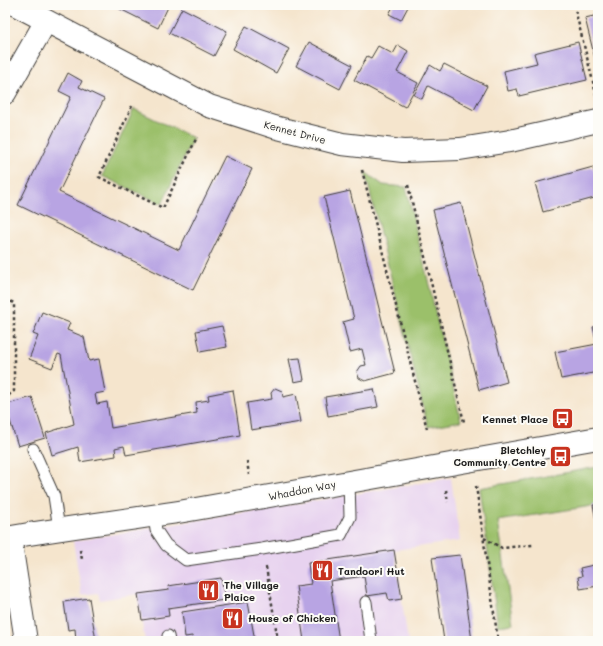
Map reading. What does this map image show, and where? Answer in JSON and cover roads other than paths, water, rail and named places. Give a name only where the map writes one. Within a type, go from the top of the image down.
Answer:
[{"type":"street","name":"Kennet Drive","points":[[16,5],[208,106],[274,127],[342,144],[403,151],[460,149],[510,142],[598,121]]},
{"type":"street","points":[[5,93],[46,21]]},
{"type":"street","name":"Whaddon Way","points":[[7,538],[154,516],[598,438]]},
{"type":"street","points":[[7,538],[26,641]]},
{"type":"lane","points":[[33,449],[54,496],[60,529]]},
{"type":"lane","points":[[154,516],[156,530],[166,545],[186,560],[340,535],[350,517],[350,481]]},
{"type":"lane","points":[[366,602],[371,641]]},
{"type":"place","name":"Kennet Place","points":[[563,419]]},
{"type":"place","name":"Bletchley Community Centre","points":[[561,456]]},
{"type":"place","name":"Tandoori Hut","points":[[322,571]]},
{"type":"place","name":"The Village Plaice","points":[[209,591]]},
{"type":"place","name":"House of Chicken","points":[[232,618]]}]
